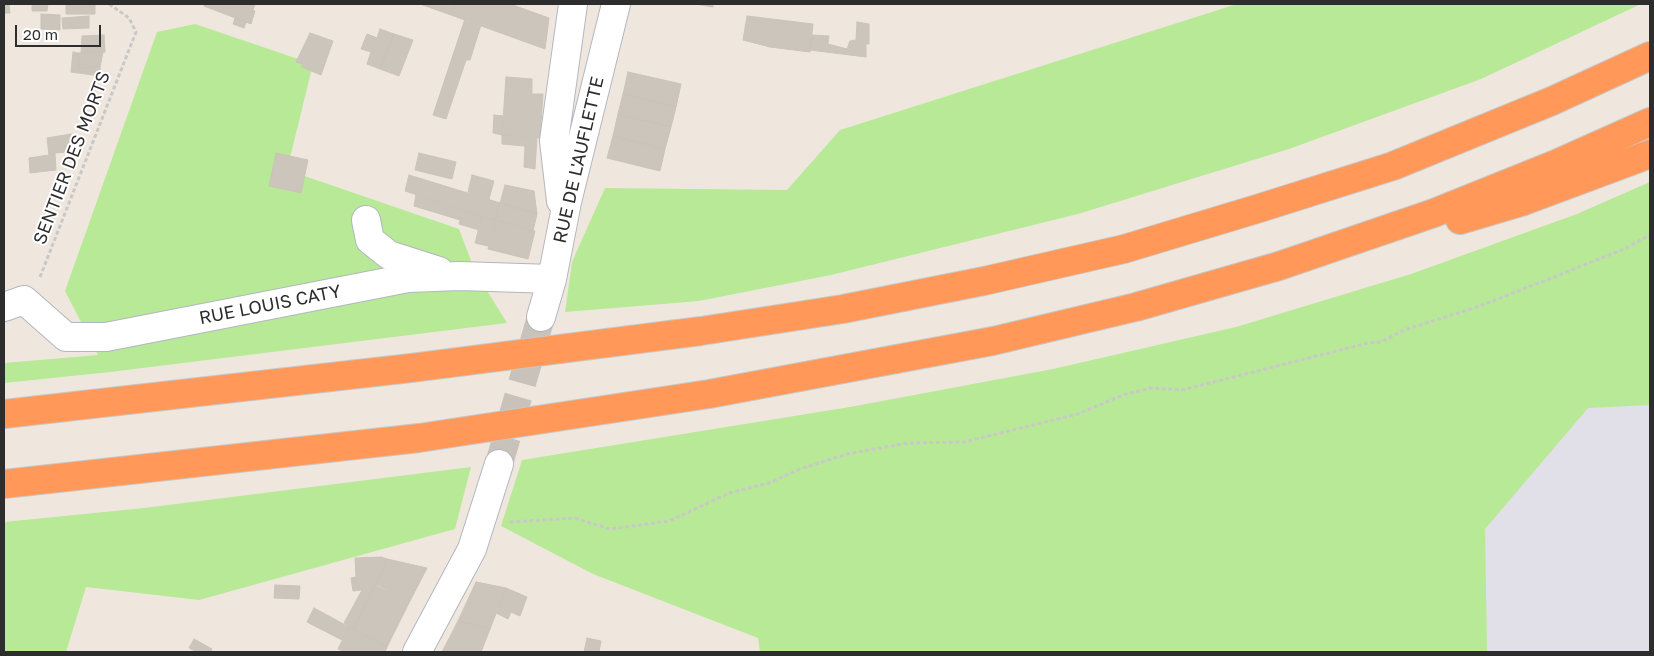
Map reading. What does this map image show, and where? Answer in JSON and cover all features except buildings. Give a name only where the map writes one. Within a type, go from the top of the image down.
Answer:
[{"type":"highway","points":[[4,414],[411,368],[701,331],[843,309],[984,281],[1124,249],[1393,166],[1552,101],[1650,56]]},
{"type":"highway","points":[[1279,266],[1434,213],[1556,164],[1650,122]]},
{"type":"highway","points":[[4,484],[419,438],[709,394],[993,341],[1136,307],[1279,266],[1413,234],[1524,201],[1650,154]]},
{"type":"street","points":[[564,221],[554,141],[573,4]]},
{"type":"street","name":"RUE DE L'AUFLETTE","points":[[541,317],[552,278],[616,4]]},
{"type":"street","points":[[366,220],[370,240],[389,255],[460,276]]},
{"type":"street","name":"RUE LOUIS CATY","points":[[14,304],[66,338],[106,338],[408,278],[460,276],[552,278]]},
{"type":"street","points":[[417,652],[472,549],[499,464]]},
{"type":"path","name":"SENTIER DES MORTS","points":[[14,304],[40,277],[136,32],[129,18],[109,4]]},
{"type":"path","points":[[482,518],[511,522],[575,518],[610,529],[669,521],[729,493],[769,483],[800,469],[847,454],[908,443],[964,442],[1078,414],[1123,395],[1151,388],[1182,390],[1368,343],[1381,342],[1404,330],[1477,307],[1549,279],[1624,249],[1650,235]]},
{"type":"shaded area","points":[[1650,182],[1650,652],[1277,652],[1577,214]]},
{"type":"green space","points":[[1237,4],[1641,4],[1481,79],[1289,149],[1078,214],[831,275],[699,301],[565,312],[572,262],[605,188],[787,190],[840,130]]},
{"type":"green space","points":[[195,24],[313,64],[287,170],[459,229],[475,271],[507,323],[110,372],[4,383],[4,363],[98,355],[65,291],[157,32]]},
{"type":"green space","points":[[1650,182],[1650,405],[1588,408],[1485,529],[1487,652],[760,652],[758,638],[593,574],[501,526],[522,460],[850,407],[1053,369],[1236,327],[1411,274],[1577,214]]},
{"type":"green space","points":[[471,467],[455,529],[199,600],[86,587],[66,652],[4,652],[4,522],[144,508]]},
{"type":"tunnel","points":[[499,464],[541,317]]}]
